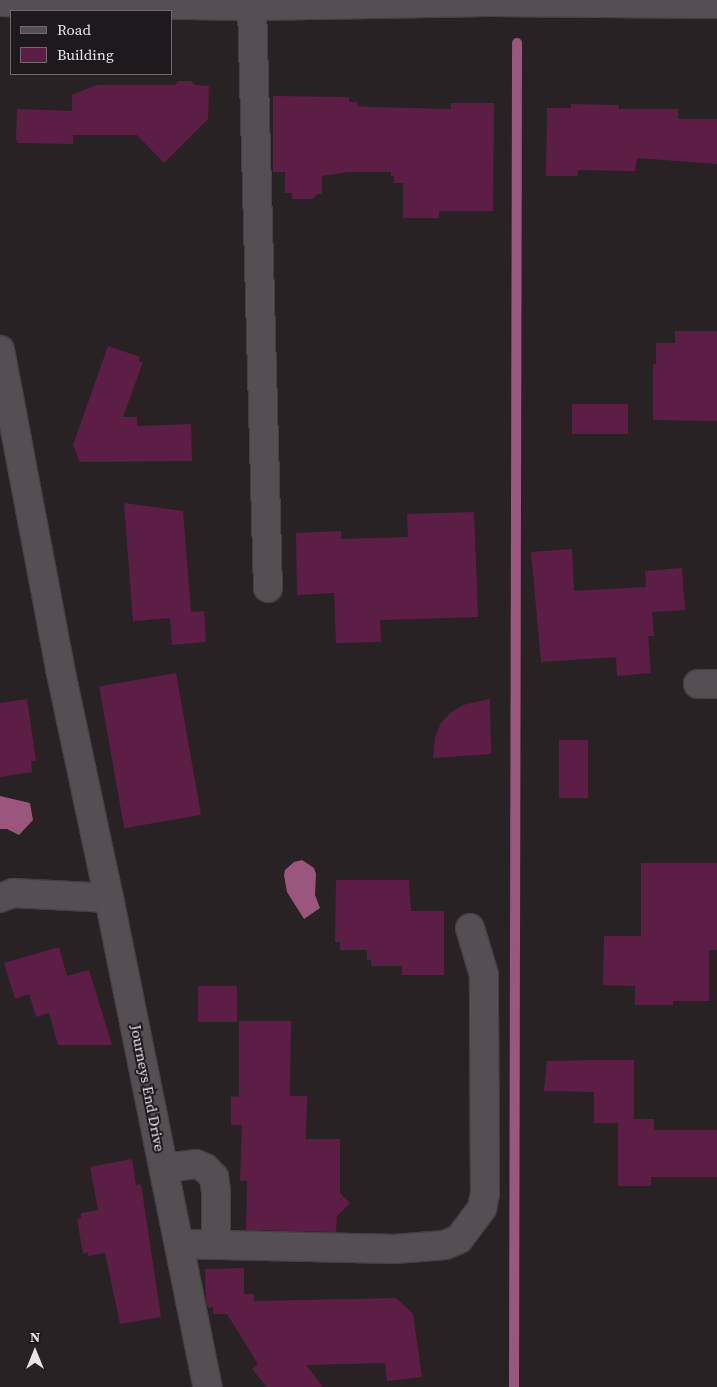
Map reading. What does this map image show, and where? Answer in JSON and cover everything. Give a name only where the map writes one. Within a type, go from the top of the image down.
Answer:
[{"type":"street","points":[[0,2],[163,2],[252,6],[486,1],[717,4]]},
{"type":"street","points":[[252,6],[268,588]]},
{"type":"street","name":"Journeys End Drive","points":[[0,350],[61,673],[109,898],[208,1387]]},
{"type":"street","points":[[0,898],[13,893],[109,898]]},
{"type":"street","points":[[179,1244],[421,1248],[446,1245],[459,1239],[472,1224],[482,1208],[484,1194],[486,1022],[484,974],[470,928]]},
{"type":"street","points":[[164,1168],[196,1164],[205,1168],[214,1177],[216,1192],[216,1245]]},
{"type":"shaded area","points":[[0,796],[30,803],[33,820],[19,835],[7,829],[0,829]]},
{"type":"shaded area","points":[[302,860],[314,868],[316,874],[315,895],[320,908],[304,919],[287,892],[284,875],[285,870],[294,862]]},
{"type":"building","points":[[178,81],[191,81],[195,85],[209,86],[208,119],[164,163],[137,135],[73,135],[73,144],[18,143],[16,139],[17,109],[72,111],[72,95],[97,85],[175,85]]},
{"type":"building","points":[[273,96],[349,97],[349,102],[357,102],[357,106],[371,107],[451,109],[451,103],[494,103],[493,211],[439,211],[439,218],[403,218],[403,183],[394,183],[394,176],[391,176],[391,172],[348,172],[322,176],[322,194],[317,194],[313,199],[292,199],[292,193],[285,193],[285,172],[273,172]]},
{"type":"building","points":[[571,104],[619,105],[619,109],[678,109],[678,119],[717,119],[717,164],[637,158],[635,171],[578,170],[577,176],[546,176],[547,108],[571,108]]},
{"type":"building","points":[[675,331],[717,331],[717,421],[653,420],[653,364],[656,364],[656,343],[675,343]]},
{"type":"building","points":[[108,346],[140,357],[139,361],[143,362],[123,417],[137,417],[137,426],[191,424],[192,461],[80,462],[73,445]]},
{"type":"building","points":[[572,404],[628,404],[628,434],[572,434]]},
{"type":"building","points":[[124,503],[183,511],[191,612],[204,611],[206,642],[172,645],[170,618],[133,621]]},
{"type":"building","points":[[474,512],[478,617],[380,620],[381,642],[336,643],[334,593],[297,595],[296,533],[341,531],[341,539],[408,537],[407,514]]},
{"type":"building","points":[[572,549],[574,591],[646,587],[645,571],[682,568],[685,610],[652,612],[654,636],[648,636],[651,673],[617,676],[616,657],[541,662],[531,552]]},
{"type":"building","points":[[176,673],[201,815],[124,828],[99,687]]},
{"type":"building","points":[[27,699],[36,761],[31,761],[32,772],[0,777],[0,703]]},
{"type":"building","points":[[490,699],[491,754],[433,758],[435,737],[441,723],[451,712],[463,705]]},
{"type":"building","points":[[559,740],[588,740],[588,798],[559,798]]},
{"type":"building","points":[[641,863],[717,863],[717,950],[709,950],[709,1001],[673,1001],[673,1005],[635,1005],[635,986],[603,985],[604,936],[641,936]]},
{"type":"building","points":[[336,880],[409,880],[411,911],[444,911],[444,975],[402,975],[402,966],[371,966],[371,960],[367,960],[367,950],[340,950],[340,942],[335,942]]},
{"type":"building","points":[[59,947],[67,976],[89,970],[112,1045],[58,1045],[49,1013],[36,1017],[29,994],[15,999],[4,963]]},
{"type":"building","points":[[198,986],[237,986],[237,1022],[198,1022]]},
{"type":"building","points":[[239,1021],[291,1021],[290,1096],[307,1096],[306,1139],[340,1139],[340,1193],[350,1203],[337,1216],[336,1232],[246,1230],[247,1181],[240,1181],[242,1125],[231,1125],[231,1096],[239,1097]]},
{"type":"building","points":[[634,1060],[634,1119],[654,1119],[654,1130],[717,1130],[717,1177],[651,1177],[651,1186],[618,1186],[618,1123],[594,1123],[594,1092],[544,1091],[547,1061]]},
{"type":"building","points":[[132,1159],[136,1185],[141,1184],[161,1317],[120,1324],[105,1253],[88,1256],[88,1252],[83,1254],[77,1219],[81,1218],[81,1213],[98,1210],[90,1167]]},
{"type":"building","points":[[244,1268],[244,1294],[254,1294],[254,1301],[396,1298],[413,1314],[422,1377],[387,1381],[385,1363],[306,1365],[323,1387],[267,1387],[252,1369],[258,1364],[227,1314],[213,1314],[213,1307],[208,1308],[206,1299],[205,1269]]},
{"type":"waterway","points":[[514,1387],[517,43]]}]
